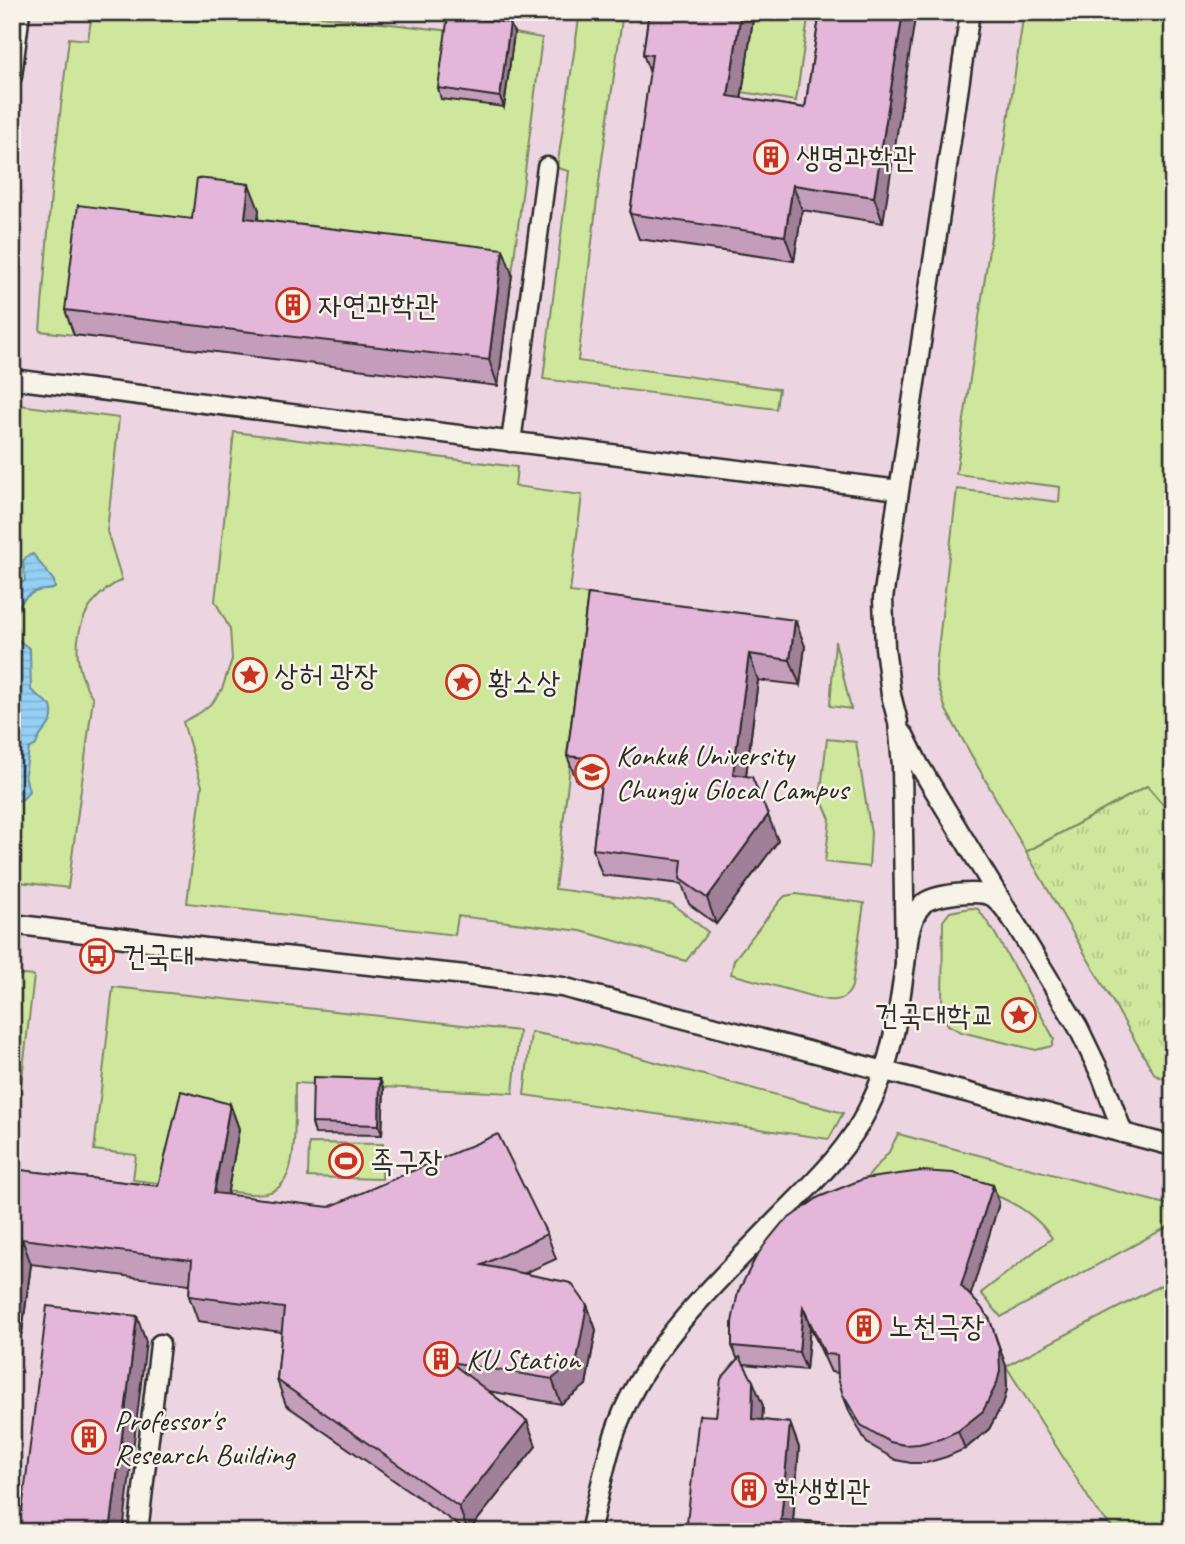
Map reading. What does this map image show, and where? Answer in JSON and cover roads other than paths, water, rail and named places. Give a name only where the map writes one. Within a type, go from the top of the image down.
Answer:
[{"type":"lane","points":[[12,76],[20,12]]},
{"type":"lane","points":[[905,963],[902,766],[898,722],[886,659],[883,599],[970,12]]},
{"type":"lane","points":[[511,442],[547,167]]},
{"type":"lane","points":[[12,379],[899,490]]},
{"type":"lane","points":[[898,722],[919,765],[1085,1041],[1123,1133]]},
{"type":"lane","points":[[590,1532],[613,1438],[628,1400],[645,1371],[687,1315],[838,1156],[869,1109],[895,1030],[912,923],[921,906],[926,900],[973,892],[984,893],[993,897],[1003,907],[1021,932]]},
{"type":"lane","points":[[12,924],[562,987],[1173,1146]]},
{"type":"lane","points":[[138,1532],[160,1344]]},
{"type":"water","points":[[33,554],[54,581],[55,588],[38,591],[25,598],[18,610],[15,631],[16,638],[30,649],[31,690],[51,706],[52,718],[36,745],[29,749],[25,775],[29,791],[22,799],[12,801],[12,590],[25,580],[23,561]]},
{"type":"place","name":"생명과학관","points":[[771,157]]},
{"type":"place","name":"자연과학관","points":[[293,305]]},
{"type":"place","name":"상허 광장","points":[[250,675]]},
{"type":"place","name":"황소상","points":[[463,682]]},
{"type":"place","name":"Konkuk University Chungju Glocal Campus","points":[[592,772]]},
{"type":"place","name":"건국대","points":[[97,956]]},
{"type":"place","name":"건국대학교","points":[[1019,1015]]},
{"type":"place","name":"족구장","points":[[346,1161]]},
{"type":"place","name":"노천극장","points":[[864,1326]]},
{"type":"place","name":"KU Station","points":[[441,1359]]},
{"type":"place","name":"Professor's Research Building","points":[[89,1437]]},
{"type":"place","name":"학생회관","points":[[749,1490]]}]
